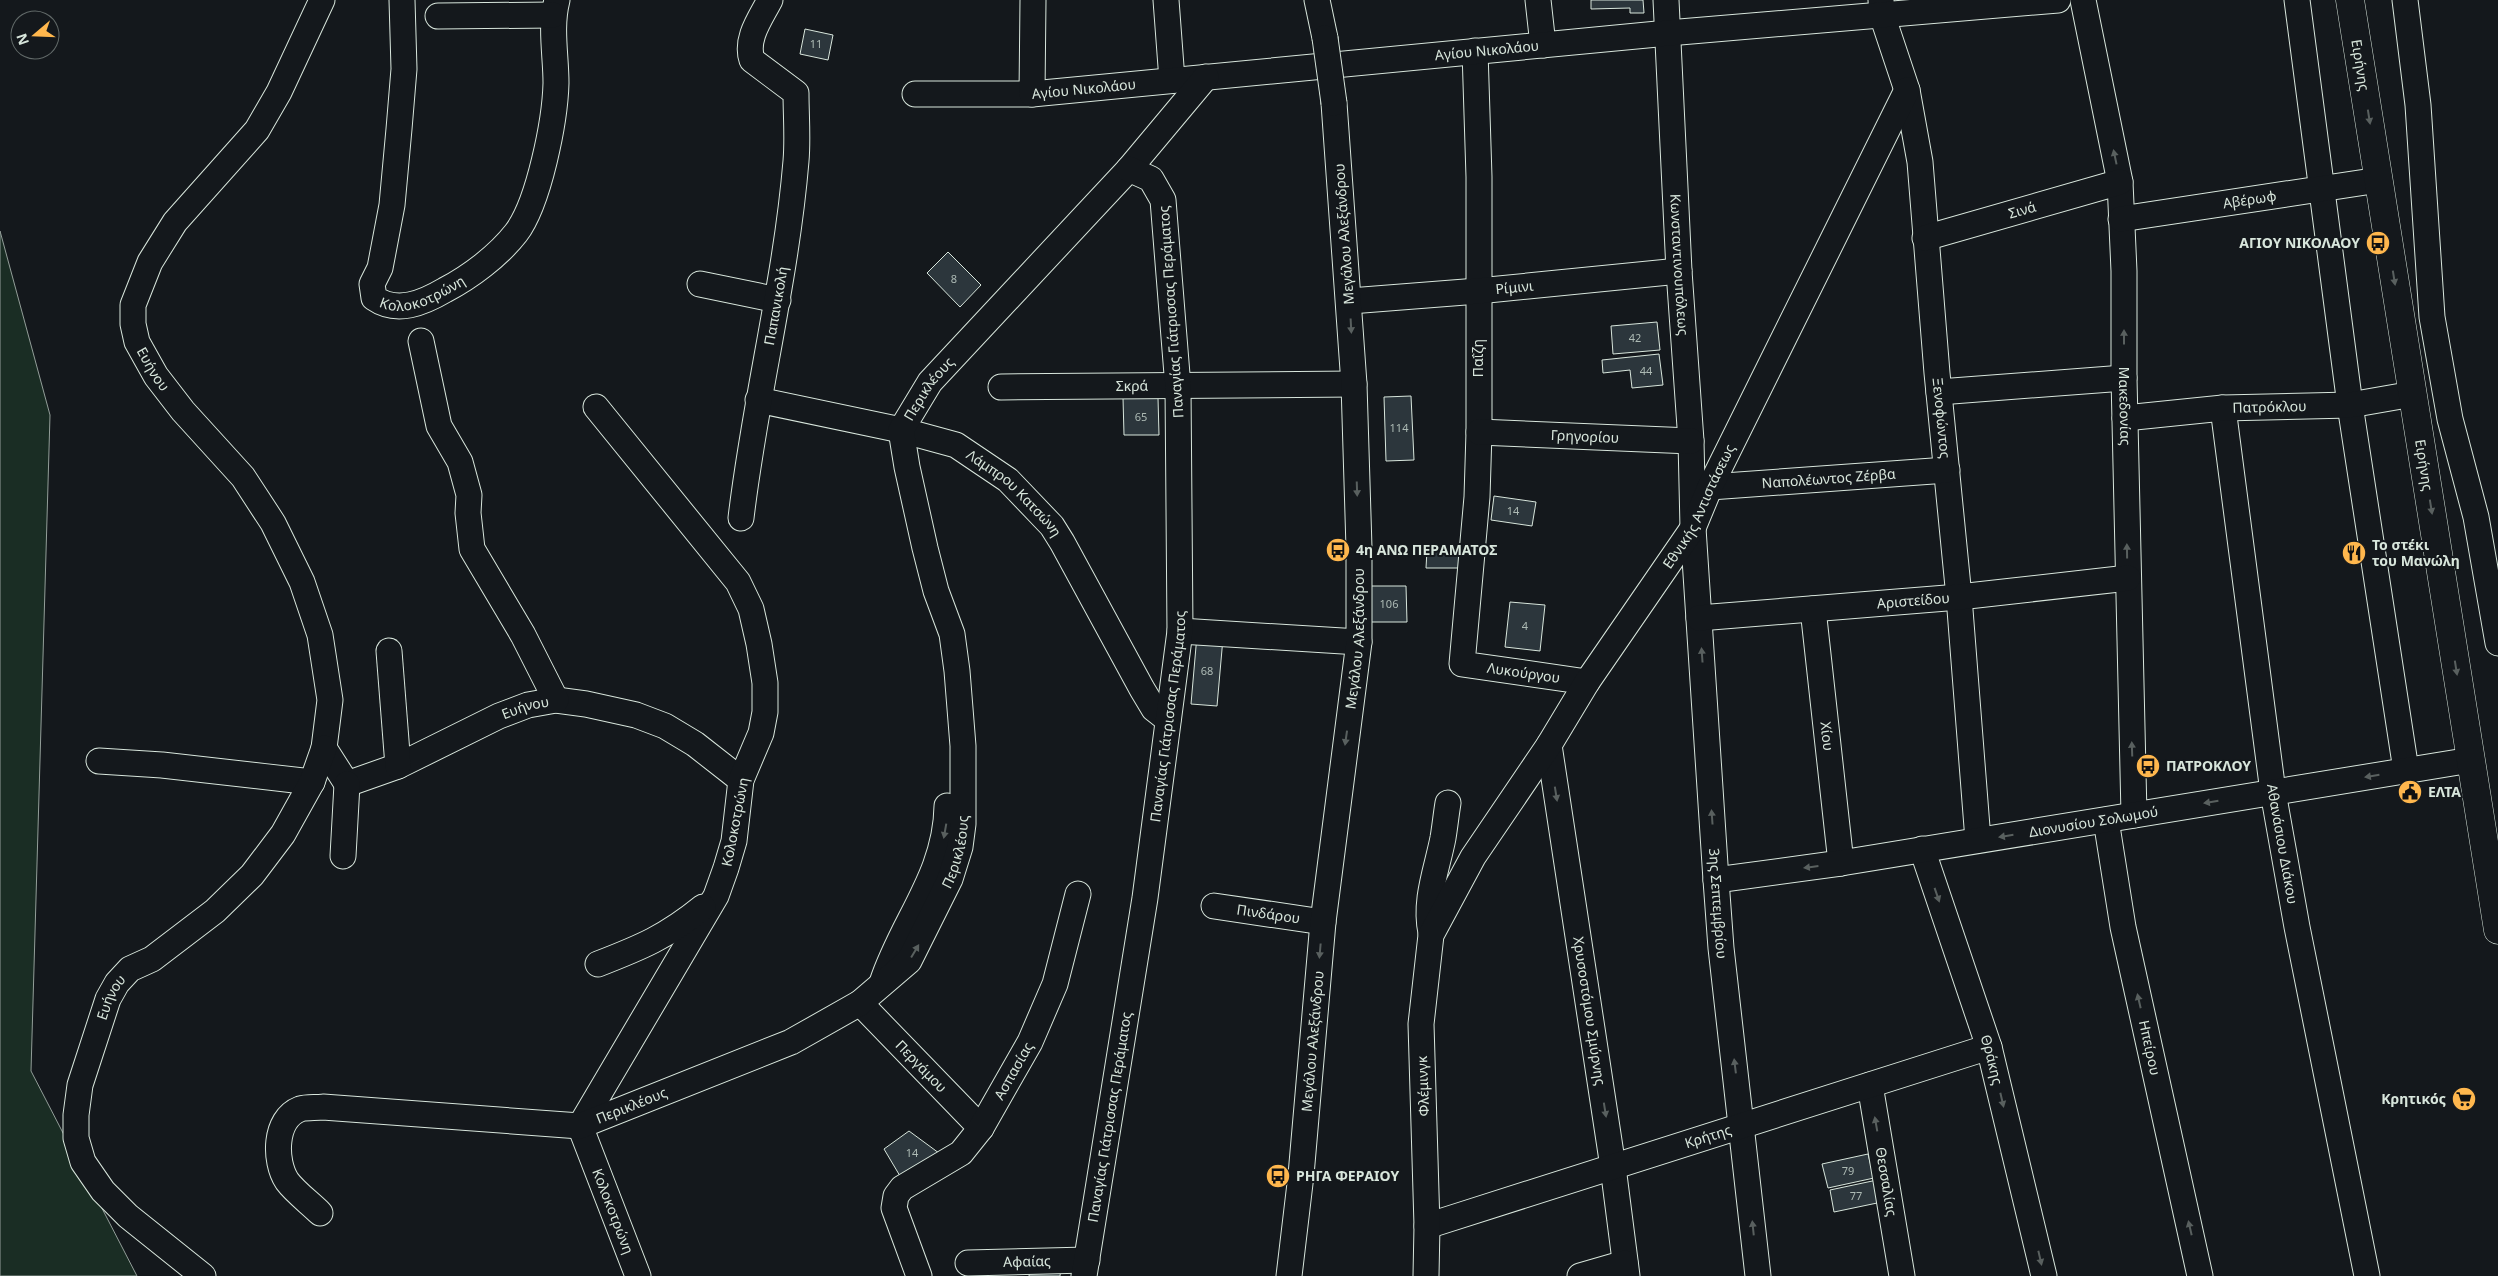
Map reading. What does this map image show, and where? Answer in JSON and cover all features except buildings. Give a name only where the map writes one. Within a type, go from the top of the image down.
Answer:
[{"type":"main road","name":"Ειρήνης","points":[[2350,0],[2498,930]]},
{"type":"street","name":"Ευήνου","points":[[204,1276],[128,1216],[103,1191],[83,1162],[76,1138],[76,1115],[80,1085],[108,999],[117,983],[130,969],[152,959],[235,894],[283,834],[312,782],[324,748],[330,700],[320,635],[302,582],[274,523],[243,477],[183,411],[156,376],[137,342],[133,305],[155,254],[175,222],[257,130],[279,92],[322,0]]},
{"type":"street","name":"Κολοκοτρώνη","points":[[402,0],[404,69],[393,196],[380,268],[372,284],[374,298],[382,304],[390,305],[414,306],[458,283],[502,247],[517,232],[533,198],[543,167],[552,124],[556,85],[555,7]]},
{"type":"street","name":"Παπανικολή","points":[[741,518],[758,400],[778,300],[796,158],[796,93],[752,60],[750,42],[770,0]]},
{"type":"street","points":[[1032,94],[1033,0]]},
{"type":"street","points":[[1166,0],[1172,80]]},
{"type":"street","name":"Μεγάλου Αλεξάνδρου","points":[[1289,1276],[1301,1175],[1323,922],[1358,642],[1359,548],[1350,301],[1334,103],[1325,38],[1317,0]]},
{"type":"street","points":[[1538,0],[1543,45]]},
{"type":"street","name":"Κωνσταντινουπόλεως","points":[[1666,0],[1679,271],[1691,442],[1693,528]]},
{"type":"street","name":"Αγίου Νικολάου","points":[[915,94],[1032,94],[1668,33],[1881,8],[2058,0]]},
{"type":"street","name":"Μακεδονίας","points":[[2083,0],[2120,182],[2134,815]]},
{"type":"street","points":[[2297,0],[2350,405],[2406,770]]},
{"type":"street","points":[[2405,0],[2418,105],[2432,317],[2450,419],[2476,517],[2498,643]]},
{"type":"street","points":[[438,16],[555,7]]},
{"type":"street","name":"Ξενοφώντος","points":[[1881,8],[1907,90],[1920,162],[1925,238],[1959,597],[1978,840]]},
{"type":"street","name":"Παΐζη","points":[[1462,664],[1477,497],[1479,432],[1479,177],[1476,51]]},
{"type":"street","name":"Περικλέους","points":[[320,1212],[287,1181],[279,1163],[279,1138],[288,1118],[300,1109],[323,1107],[580,1126],[791,1042],[860,1003],[909,961],[950,879],[960,847],[963,824],[962,746],[957,671],[952,634],[936,591],[906,467],[901,430],[930,382],[1129,169],[1206,77]]},
{"type":"street","name":"Εθνικής Αντιστάσεως","points":[[1449,900],[1473,857],[1549,746],[1587,682],[1693,528],[1710,487],[1907,90]]},
{"type":"street","name":"Παναγίας Γιάτρισσας Περάματος","points":[[1085,1268],[1145,898],[1180,631],[1178,386],[1163,200],[1151,179],[1129,169]]},
{"type":"street","name":"Αβέρωφ","points":[[2121,219],[2322,186],[2379,180]]},
{"type":"street","name":"Σινά","points":[[1925,238],[2120,182]]},
{"type":"street","name":"Ρίμινι","points":[[1350,301],[1478,291],[1679,271]]},
{"type":"street","points":[[700,284],[778,300]]},
{"type":"street","points":[[421,341],[440,426],[460,462],[469,495],[468,513],[472,549],[523,635],[556,700]]},
{"type":"street","points":[[1939,392],[2124,378]]},
{"type":"street","name":"Σκρά","points":[[1001,387],[1354,384]]},
{"type":"street","name":"Πατρόκλου","points":[[2125,418],[2223,408],[2350,405],[2413,394]]},
{"type":"street","name":"Λάμπρου Κατσώνη","points":[[758,400],[901,430],[956,445],[1008,480],[1052,526],[1142,690],[1154,709],[1168,720]]},
{"type":"street","name":"Κολοκοτρώνη","points":[[596,407],[738,582],[751,609],[765,683],[765,712],[761,733],[741,780],[734,841],[716,896],[580,1126],[638,1276]]},
{"type":"street","name":"Αθανάσιου Διάκου","points":[[2223,408],[2273,792],[2297,927],[2367,1276]]},
{"type":"street","name":"Γρηγορίου","points":[[1479,432],[1691,442]]},
{"type":"street","name":"Ναπολέωντος Ζέρβα","points":[[1710,487],[1947,470]]},
{"type":"street","name":"3ης Σεπτεμβρίου","points":[[1693,528],[1721,948],[1758,1276]]},
{"type":"street","name":"Αριστείδου","points":[[1699,618],[1959,597],[2128,578]]},
{"type":"street","name":"Χίου","points":[[1813,609],[1841,864]]},
{"type":"street","points":[[1180,631],[1358,642]]},
{"type":"street","points":[[389,651],[398,766]]},
{"type":"street","name":"Λυκούργου","points":[[1462,664],[1587,682]]},
{"type":"street","name":"Ευήνου","points":[[347,784],[398,766],[499,716],[528,705],[556,700],[586,704],[636,715],[665,726],[695,744],[741,780]]},
{"type":"street","name":"Χρυσοστόμου Σμύρνης","points":[[1549,746],[1613,1167],[1626,1270]]},
{"type":"street","points":[[324,748],[347,784],[343,856]]},
{"type":"street","name":"Διονυσίου Σολωμού","points":[[1716,880],[1841,864],[1922,849],[2472,760]]},
{"type":"street","points":[[99,761],[162,765],[312,782]]},
{"type":"street","points":[[1431,935],[1428,920],[1429,900],[1443,838],[1448,803]]},
{"type":"street","name":"Ηπείρου","points":[[2106,820],[2122,926],[2200,1276]]},
{"type":"street","name":"Θράκης","points":[[1922,849],[1989,1047],[2044,1276]]},
{"type":"street","name":"Ασπασίας","points":[[919,1276],[894,1208],[896,1196],[902,1188],[961,1152],[981,1128],[1030,1042],[1055,984],[1078,894]]},
{"type":"street","points":[[598,964],[649,945],[676,929],[716,896]]},
{"type":"street","name":"Φλέμινγκ","points":[[1426,1276],[1427,1226],[1421,1024],[1431,935],[1449,900]]},
{"type":"street","name":"Πινδάρου","points":[[1214,906],[1323,922]]},
{"type":"street","name":"Περγάμου","points":[[860,1003],[981,1128]]},
{"type":"street","name":"Κρήτης","points":[[1427,1226],[1989,1047]]},
{"type":"street","name":"Θεσσαλίας","points":[[1870,1085],[1902,1276]]},
{"type":"street","name":"Αφαίας","points":[[968,1263],[1085,1268]]},
{"type":"street","points":[[1580,1276],[1626,1270]]},
{"type":"green space","points":[[0,231],[50,415],[31,1071],[137,1276],[0,1276]]},
{"type":"place","name":"ΑΓΙΟΥ ΝΙΚΟΛΑΟΥ","points":[[2378,243]]},
{"type":"place","name":"4η ΑΝΩ ΠΕΡΑΜΑΤΟΣ","points":[[1338,550]]},
{"type":"place","name":"Το στέκι του Μανώλη","points":[[2354,553]]},
{"type":"place","name":"ΠΑΤΡΟΚΛΟΥ","points":[[2148,766]]},
{"type":"place","name":"ΕΛΤΑ","points":[[2410,792]]},
{"type":"place","name":"Κρητικός","points":[[2464,1099]]},
{"type":"place","name":"ΡΗΓΑ ΦΕΡΑΙΟΥ","points":[[1278,1176]]}]
